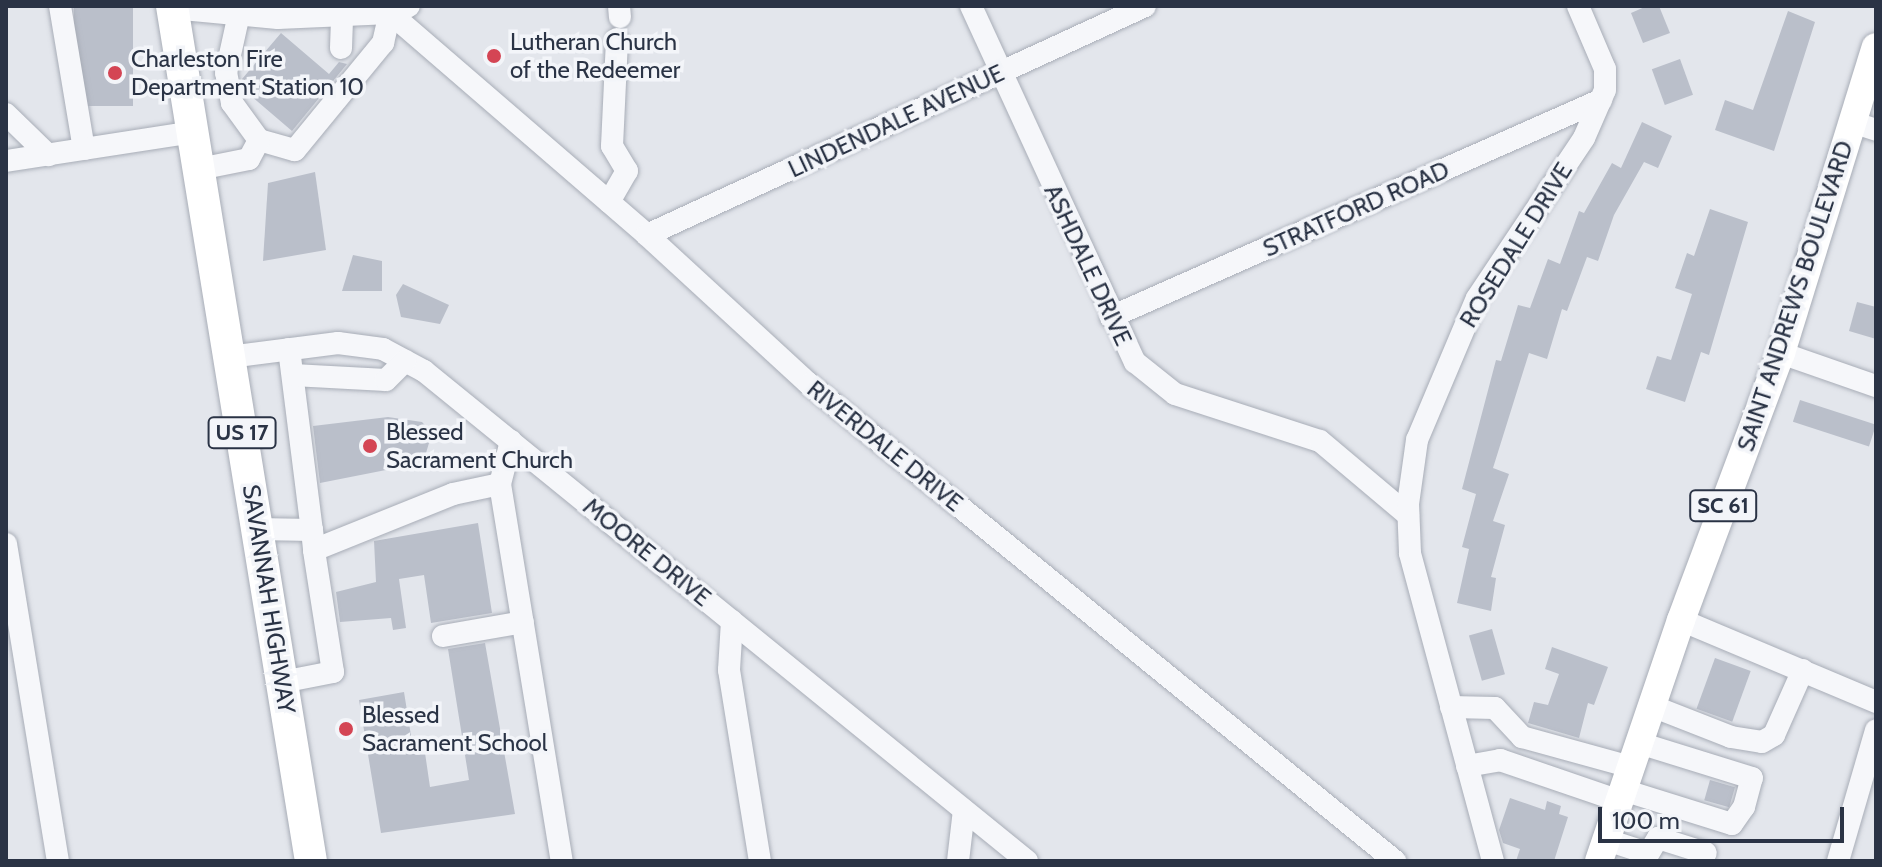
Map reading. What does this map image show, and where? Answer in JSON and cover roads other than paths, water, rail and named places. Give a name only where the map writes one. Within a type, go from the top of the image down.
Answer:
[{"type":"highway","name":"SAVANNAH HIGHWAY","points":[[172,7],[311,861]]},
{"type":"main road","name":"SAINT ANDREWS BOULEVARD","points":[[1603,850],[1681,620],[1864,126],[1875,52]]},
{"type":"street","points":[[60,6],[84,149]]},
{"type":"street","name":"ASHDALE DRIVE","points":[[971,6],[1111,317],[1147,376],[1175,394],[1320,441],[1408,515]]},
{"type":"street","name":"LINDENDALE AVENUE","points":[[647,235],[1145,6]]},
{"type":"street","name":"ROSEDALE DRIVE","points":[[1493,861],[1410,553],[1408,515],[1417,440],[1477,298],[1584,138],[1601,100],[1605,69],[1578,6]]},
{"type":"street","points":[[172,7],[342,17],[400,10]]},
{"type":"street","points":[[254,12],[226,73],[232,103],[259,140],[295,150],[383,43],[400,10]]},
{"type":"street","name":"RIVERDALE DRIVE","points":[[400,10],[809,384],[1395,861]]},
{"type":"street","points":[[341,48],[342,17]]},
{"type":"street","points":[[609,202],[627,171],[612,146],[619,21]]},
{"type":"street","name":"STRATFORD ROAD","points":[[1111,317],[1601,100]]},
{"type":"street","points":[[6,114],[48,155]]},
{"type":"street","points":[[6,161],[193,132]]},
{"type":"street","points":[[199,169],[249,159],[259,140]]},
{"type":"street","name":"MOORE DRIVE","points":[[229,357],[338,343],[383,349],[405,361],[511,441],[1027,861]]},
{"type":"street","points":[[282,682],[333,672],[289,349]]},
{"type":"street","points":[[1781,353],[1876,386]]},
{"type":"street","points":[[293,375],[386,380],[405,361]]},
{"type":"street","points":[[511,441],[500,484],[562,861]]},
{"type":"street","points":[[257,529],[313,540],[453,494],[500,484]]},
{"type":"street","points":[[6,544],[58,861]]},
{"type":"street","points":[[1681,620],[1876,702]]},
{"type":"street","points":[[732,621],[729,670],[760,861]]},
{"type":"street","points":[[443,636],[523,622]]},
{"type":"street","points":[[1652,706],[1731,737],[1762,742],[1774,735],[1803,670]]},
{"type":"street","points":[[1451,707],[1495,708],[1522,737],[1628,775],[1732,824],[1744,807],[1752,778],[1628,775],[1500,760],[1467,766]]},
{"type":"street","points":[[1838,861],[1876,730]]},
{"type":"street","points":[[958,861],[964,810]]},
{"type":"street","points":[[1603,850],[1646,857],[1658,838],[1706,853]]},
{"type":"place","name":"Lutheran Church of the Redeemer","points":[[494,56]]},
{"type":"place","name":"Charleston Fire Department Station 10","points":[[115,73]]},
{"type":"place","name":"Blessed Sacrament Church","points":[[370,446]]},
{"type":"place","name":"Blessed Sacrament School","points":[[346,729]]}]
